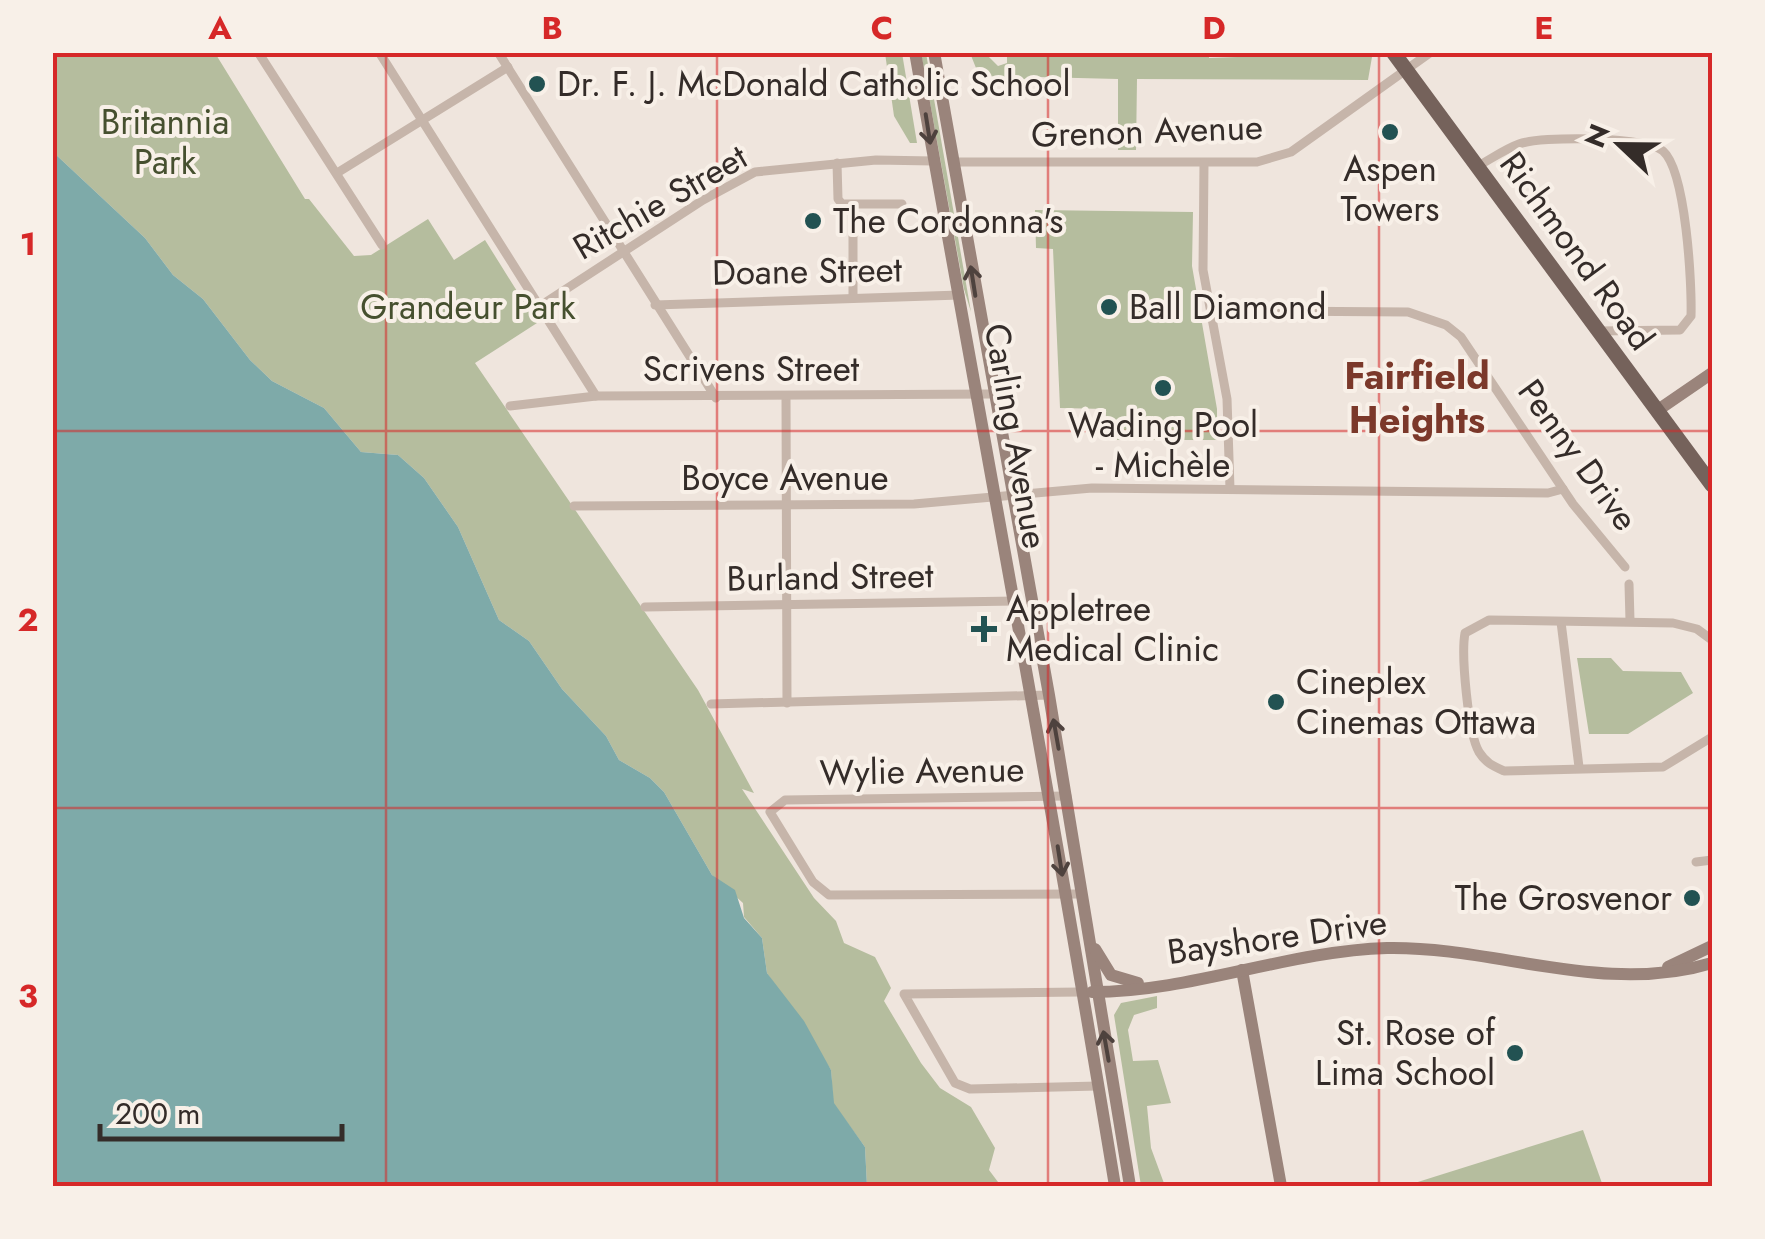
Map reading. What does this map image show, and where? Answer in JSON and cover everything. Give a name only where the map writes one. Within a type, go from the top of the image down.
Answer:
[{"type":"main road","name":"Carling Avenue","points":[[915,52],[960,295],[1014,496],[1066,796],[1080,992],[1098,1086],[1130,1186]]},
{"type":"main road","name":"Carling Avenue","points":[[934,52],[954,162],[997,498],[1049,797],[1073,895],[1086,926],[1097,992],[1114,1134],[1116,1186]]},
{"type":"main road","name":"Richmond Road","points":[[1393,52],[1712,485]]},
{"type":"main road","points":[[1658,410],[1712,372]]},
{"type":"main road","points":[[1086,926],[1098,959],[1111,975],[1134,983],[1166,982]]},
{"type":"main road","name":"Bayshore Drive","points":[[1080,992],[1390,948],[1595,973],[1712,963]]},
{"type":"main road","name":"Bayshore Drive","points":[[1662,970],[1712,950]]},
{"type":"main road","points":[[1242,970],[1281,1186]]},
{"type":"street","points":[[258,52],[382,245]]},
{"type":"street","points":[[379,52],[596,396]]},
{"type":"street","points":[[498,52],[716,398]]},
{"type":"street","name":"Grenon Avenue","points":[[954,162],[1257,162],[1290,152],[1431,52]]},
{"type":"street","points":[[337,173],[508,67]]},
{"type":"street","points":[[1478,166],[1522,142],[1628,140],[1662,149],[1673,164],[1692,292],[1691,316],[1680,330],[1598,330]]},
{"type":"street","name":"Ritchie Street","points":[[540,306],[738,179],[773,168],[933,161]]},
{"type":"street","points":[[837,163],[838,199],[853,206],[902,204]]},
{"type":"street","points":[[1204,164],[1203,270],[1214,316],[1230,429],[1230,489]]},
{"type":"street","points":[[853,206],[853,298]]},
{"type":"street","name":"Doane Street","points":[[654,305],[960,295]]},
{"type":"street","name":"Penny Drive","points":[[1214,316],[1262,311],[1408,312],[1446,325],[1461,337],[1564,489],[1625,567]]},
{"type":"street","name":"Scrivens Street","points":[[510,406],[596,396],[985,395]]},
{"type":"street","points":[[786,396],[787,704]]},
{"type":"street","name":"Boyce Avenue","points":[[574,506],[788,506],[997,498],[1092,488],[1548,493],[1564,489]]},
{"type":"street","points":[[1629,584],[1630,621]]},
{"type":"street","name":"Burland Street","points":[[645,606],[1016,601]]},
{"type":"street","points":[[1712,640],[1698,628],[1630,621],[1489,620],[1466,633],[1462,651],[1478,750],[1487,764],[1504,771],[1663,767],[1712,736]]},
{"type":"street","points":[[1561,622],[1580,768]]},
{"type":"street","points":[[711,704],[1049,695]]},
{"type":"street","name":"Wylie Avenue","points":[[1066,796],[778,801],[770,812],[776,829],[813,882],[829,895],[1073,895]]},
{"type":"street","points":[[1696,862],[1712,860]]},
{"type":"street","points":[[1080,992],[904,994],[956,1082],[970,1088],[1098,1086]]},
{"type":"green space","points":[[1034,52],[1209,52],[1209,58],[1369,52],[1372,57],[1368,80],[1137,79],[1136,150],[1118,150],[1118,79],[1038,77],[1012,81],[978,73],[970,53],[985,53],[998,66],[1007,63],[1007,53],[1031,53],[1034,57]]},
{"type":"green space","points":[[53,53],[215,53],[305,199],[309,199],[354,256],[371,255],[428,219],[454,260],[485,240],[537,323],[475,363],[698,690],[754,793],[742,789],[814,898],[836,921],[844,943],[875,957],[891,988],[884,1001],[921,1063],[940,1088],[971,1107],[995,1148],[989,1170],[1001,1186],[867,1186],[865,1147],[833,1103],[831,1070],[767,973],[762,938],[744,917],[743,903],[712,875],[664,792],[650,778],[619,760],[606,736],[562,689],[529,641],[499,620],[458,527],[424,478],[398,455],[361,452],[324,408],[272,381],[250,360],[203,299],[173,275],[145,238],[53,152]]},
{"type":"green space","points":[[885,53],[902,53],[917,143],[910,143],[894,116]]},
{"type":"green space","points":[[921,53],[926,53],[971,312],[964,289]]},
{"type":"green space","points":[[1035,210],[1193,212],[1192,266],[1217,409],[1217,440],[1106,440],[1106,409],[1060,408],[1053,249],[1036,248]]},
{"type":"green space","points":[[1577,658],[1611,658],[1623,671],[1681,672],[1693,693],[1628,734],[1589,734]]},
{"type":"green space","points":[[1157,996],[1157,1008],[1134,1015],[1128,1030],[1133,1061],[1158,1060],[1171,1103],[1147,1106],[1151,1148],[1165,1186],[1141,1186],[1114,1015],[1121,1003]]},
{"type":"green space","points":[[1583,1130],[1603,1186],[1405,1186]]},
{"type":"water","points":[[53,152],[145,238],[173,275],[203,299],[250,360],[272,381],[324,408],[361,452],[398,455],[424,478],[458,527],[499,620],[529,641],[562,689],[606,736],[619,760],[650,778],[664,792],[712,875],[735,890],[744,918],[762,938],[767,973],[804,1021],[831,1070],[834,1103],[865,1147],[867,1186],[53,1186]]},
{"type":"place","name":"Dr. F. J. McDonald Catholic School","points":[[537,84]]},
{"type":"place","name":"Aspen Towers","points":[[1390,132]]},
{"type":"place","name":"The Cordonna's","points":[[813,221]]},
{"type":"place","name":"Ball Diamond","points":[[1109,307]]},
{"type":"place","name":"Wading Pool - Michèle","points":[[1163,388]]},
{"type":"place","name":"Appletree Medical Clinic","points":[[984,629]]},
{"type":"place","name":"Cineplex Cinemas Ottawa","points":[[1276,702]]},
{"type":"place","name":"The Grosvenor","points":[[1692,898]]},
{"type":"place","name":"St. Rose of Lima School","points":[[1515,1053]]},
{"type":"district","name":"Fairfield Heights","points":[[1417,398]]},
{"type":"park label","name":"Britannia Park","points":[[165,142]]},
{"type":"park label","name":"Grandeur Park","points":[[468,307]]}]
